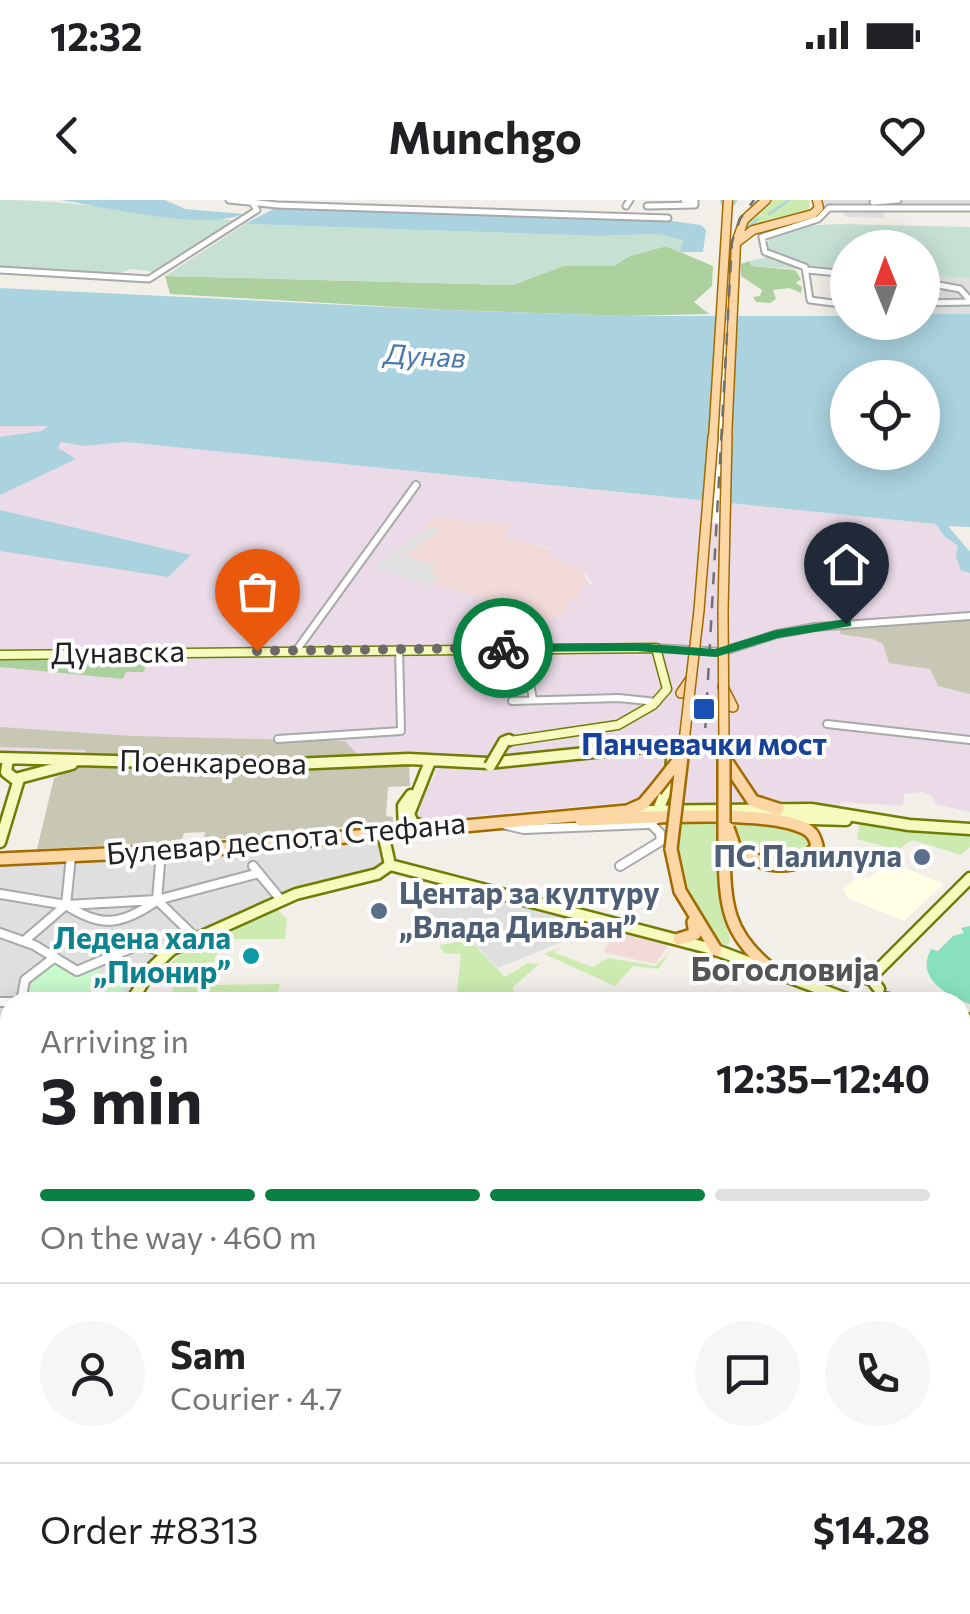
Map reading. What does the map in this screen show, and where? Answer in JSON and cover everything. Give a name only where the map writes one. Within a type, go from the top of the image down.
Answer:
[{"type":"main road","points":[[718,950],[693,918],[674,877],[670,850],[708,522],[728,200]]},
{"type":"main road","points":[[763,202],[756,210],[760,216],[787,219],[811,210],[814,200]]},
{"type":"main road","points":[[736,246],[753,230],[810,216],[819,208],[814,200]]},
{"type":"main road","points":[[739,958],[726,902],[730,848],[724,814],[723,523],[736,246],[744,220],[763,202]]},
{"type":"main road","points":[[718,204],[726,227]]},
{"type":"main road","points":[[656,648],[667,684],[657,702]]},
{"type":"main road","name":"Дунавска","points":[[0,654],[656,648]]},
{"type":"main road","points":[[682,692],[690,680]]},
{"type":"main road","points":[[723,686],[733,707]]},
{"type":"main road","name":"Поенкареова","points":[[19,779],[7,774],[4,758],[490,766],[504,742],[513,738],[618,726],[657,702]]},
{"type":"main road","name":"Поенкареова","points":[[382,762],[409,759],[494,763],[666,745],[673,754],[661,792]]},
{"type":"main road","points":[[724,756],[756,804],[778,809]]},
{"type":"main road","points":[[655,818],[661,792],[681,757]]},
{"type":"main road","points":[[35,774],[44,760]]},
{"type":"main road","points":[[0,842],[5,809],[19,779],[82,760]]},
{"type":"main road","points":[[428,764],[411,805],[410,818],[431,828]]},
{"type":"main road","points":[[404,830],[403,806],[420,789]]},
{"type":"main road","points":[[627,810],[661,792]]},
{"type":"main road","points":[[661,792],[671,810]]},
{"type":"main road","name":"Булевар деспота Стефана","points":[[0,859],[161,852],[627,810],[655,818],[671,810],[823,810],[893,822]]},
{"type":"main road","name":"Булевар деспота Стефана","points":[[572,815],[802,812],[970,829]]},
{"type":"main road","points":[[487,822],[506,825],[655,818],[860,820]]},
{"type":"main road","points":[[730,848],[757,861],[777,865],[805,860],[816,850],[815,838],[804,828],[762,818]]},
{"type":"main road","points":[[382,833],[390,864]]},
{"type":"main road","points":[[136,992],[166,954],[196,938],[281,900],[378,874],[390,864]]},
{"type":"main road","points":[[390,864],[718,950],[829,992]]},
{"type":"main road","points":[[873,992],[878,970],[970,878]]},
{"type":"main road","points":[[679,939],[695,934],[693,918]]},
{"type":"main road","points":[[718,950],[732,948],[737,939]]},
{"type":"main road","points":[[737,939],[754,959],[772,970]]},
{"type":"main road","points":[[804,980],[878,970]]},
{"type":"main road","points":[[857,975],[870,992]]},
{"type":"main road","points":[[837,992],[835,985],[841,978]]},
{"type":"street","points":[[229,200],[253,204],[668,218]]},
{"type":"street","points":[[626,206],[630,200]]},
{"type":"street","points":[[647,206],[695,205],[695,201],[684,200]]},
{"type":"street","points":[[825,200],[829,208]]},
{"type":"street","points":[[873,202],[898,200]]},
{"type":"street","points":[[939,200],[948,208]]},
{"type":"street","points":[[0,270],[149,279],[240,224],[258,210],[253,204]]},
{"type":"street","points":[[830,272],[807,270],[800,262],[765,252],[762,236],[818,219],[829,208],[970,208]]},
{"type":"street","points":[[807,270],[805,284],[810,300],[830,303]]},
{"type":"street","points":[[940,285],[960,289],[970,301]]},
{"type":"street","points":[[940,302],[970,301]]},
{"type":"street","points":[[296,651],[416,485]]},
{"type":"street","points":[[656,648],[722,652],[776,634],[815,627],[970,616]]},
{"type":"street","points":[[278,739],[401,732],[399,650]]},
{"type":"street","points":[[530,684],[534,700]]},
{"type":"street","points":[[512,701],[657,702]]},
{"type":"street","points":[[827,724],[970,740]]},
{"type":"street","points":[[620,866],[662,841],[655,818]]},
{"type":"street","points":[[157,900],[161,852]]},
{"type":"street","points":[[24,940],[66,905],[72,856]]},
{"type":"street","points":[[66,905],[93,923],[106,925],[157,900],[256,870],[281,900]]},
{"type":"street","points":[[0,894],[66,905],[157,900],[196,938]]},
{"type":"street","points":[[2,936],[24,940],[79,971],[142,944],[166,954]]},
{"type":"street","points":[[23,992],[25,980],[55,956]]},
{"type":"shaded area","points":[[0,200],[234,220],[161,273],[131,269],[109,277],[0,269]]},
{"type":"shaded area","points":[[823,200],[970,200],[970,211],[883,208],[885,218],[846,217],[842,209],[826,208]]},
{"type":"shaded area","points":[[245,224],[598,236],[657,234],[685,240],[684,254],[666,246],[630,256],[613,266],[563,266],[513,285],[165,276]]},
{"type":"shaded area","points":[[800,226],[970,227],[970,278],[940,276],[940,230],[830,230],[830,271],[752,266],[749,261],[769,257],[768,236]]},
{"type":"shaded area","points":[[940,274],[970,278],[970,314],[940,314]]},
{"type":"shaded area","points":[[44,423],[68,441],[86,446],[125,442],[936,524],[944,536],[959,546],[958,560],[963,572],[970,573],[970,812],[936,804],[932,796],[922,792],[904,794],[903,806],[841,802],[840,807],[628,802],[421,821],[413,809],[435,775],[438,759],[0,757],[0,426]],"holes":[[[435,517],[510,524],[506,537],[549,548],[549,557],[580,567],[593,584],[581,587],[578,600],[565,600],[571,610],[524,631],[515,629],[479,597],[373,568],[416,537]]]},
{"type":"shaded area","points":[[434,517],[511,524],[506,537],[549,549],[549,557],[580,567],[592,588],[579,600],[566,601],[572,610],[524,631],[516,629],[479,597],[372,568],[416,537]]},
{"type":"shaded area","points":[[430,527],[440,530],[404,555],[435,565],[429,571],[440,577],[430,585],[372,568]]},
{"type":"shaded area","points":[[970,619],[970,694],[938,686],[930,669],[889,663],[883,644],[873,639],[840,634],[841,628]]},
{"type":"shaded area","points":[[0,727],[133,736],[345,741],[361,759],[84,758],[86,750],[0,747]]},
{"type":"shaded area","points":[[409,765],[410,786],[388,787],[386,816],[393,817],[393,822],[203,841],[205,832],[184,833],[181,842],[37,849],[54,778],[81,766],[258,769]]},
{"type":"shaded area","points":[[380,837],[384,869],[292,893],[175,946],[136,992],[0,992],[0,863]]},
{"type":"shaded area","points":[[877,856],[944,884],[904,921],[849,899],[843,890],[859,875],[869,878],[880,869],[869,862]]},
{"type":"shaded area","points":[[429,878],[603,925],[498,968],[469,938],[454,941],[434,933],[429,925]]},
{"type":"shaded area","points":[[618,928],[676,944],[668,946],[655,964],[603,952]]},
{"type":"green space","points":[[768,200],[810,200],[809,211],[788,220],[811,213],[739,235],[752,211],[770,219],[757,211]]},
{"type":"green space","points":[[666,246],[713,266],[712,286],[694,302],[709,314],[625,316],[447,310],[170,294],[165,276],[513,285],[563,266],[613,266],[630,256]]},
{"type":"green space","points":[[749,261],[752,266],[795,270],[801,279],[796,283],[802,287],[801,293],[789,288],[773,290],[776,299],[770,303],[756,302],[753,297],[760,296],[762,290],[741,276],[741,264]]},
{"type":"green space","points":[[147,657],[144,672],[126,672],[123,679],[0,667],[0,659]]},
{"type":"green space","points":[[732,822],[774,822],[807,834],[811,843],[808,852],[797,856],[779,860],[763,857],[736,843]]},
{"type":"green space","points":[[673,823],[716,823],[720,897],[728,945],[716,943],[679,889]]},
{"type":"green space","points":[[860,824],[970,834],[970,847],[961,855],[912,840],[897,850],[857,839]]},
{"type":"green space","points":[[277,909],[287,919],[285,939],[219,939],[215,962],[207,962],[204,979],[212,985],[280,984],[278,991],[172,992],[173,986],[153,986],[176,958],[225,930]]},
{"type":"green space","points":[[970,926],[970,992],[946,992],[930,977],[927,959],[931,949],[938,951],[953,936],[964,933],[961,928]]},
{"type":"green space","points":[[470,940],[505,977],[528,963],[539,964],[513,987],[513,992],[457,992],[461,954],[444,953],[439,945]]},
{"type":"green space","points":[[567,945],[553,952],[592,967],[608,958],[655,966],[670,952],[658,969],[633,966],[615,986],[544,954]]},
{"type":"green space","points":[[55,960],[75,973],[97,968],[111,981],[133,981],[121,992],[29,992],[33,978]]},
{"type":"water","points":[[60,200],[165,200],[185,209],[244,214],[226,219],[179,219]]},
{"type":"water","points":[[277,207],[657,219],[701,225],[706,230],[703,252],[680,252],[684,240],[657,234],[598,236],[245,224]]},
{"type":"water","name":"Дунав","points":[[0,288],[447,310],[625,316],[830,316],[830,340],[940,340],[940,314],[970,314],[970,527],[948,526],[970,552],[970,573],[961,571],[956,556],[958,546],[936,524],[125,442],[85,446],[61,442],[58,448],[76,459],[0,495],[0,437],[42,431],[48,426],[0,426]]},
{"type":"water","points":[[0,510],[191,555],[168,577],[0,551]]},
{"type":"pier","points":[[722,250],[740,251],[727,523],[705,522]]},
{"type":"waterway","points":[[721,200],[724,209]]},
{"type":"waterway","points":[[733,205],[736,200]]},
{"type":"waterway","points":[[739,221],[758,200]]},
{"type":"waterway","points":[[769,214],[789,200]]},
{"type":"waterway","points":[[744,230],[758,219]]},
{"type":"railway","points":[[704,752],[732,242],[740,219],[754,200]]},
{"type":"way so far","points":[[257,651],[503,648]]},
{"type":"place","name":"Панчевачки мост","points":[[704,709]]},
{"type":"place","name":"ПС Палилула","points":[[922,857]]},
{"type":"place","name":"Центар за културу „Влада Дивљан”","points":[[379,911]]},
{"type":"place","name":"Ледена хала „Пионир”","points":[[251,956]]},
{"type":"district","name":"Богословија","points":[[785,970]]},
{"type":"route","points":[[503,648],[636,647],[716,653],[776,634],[846,624]]}]
